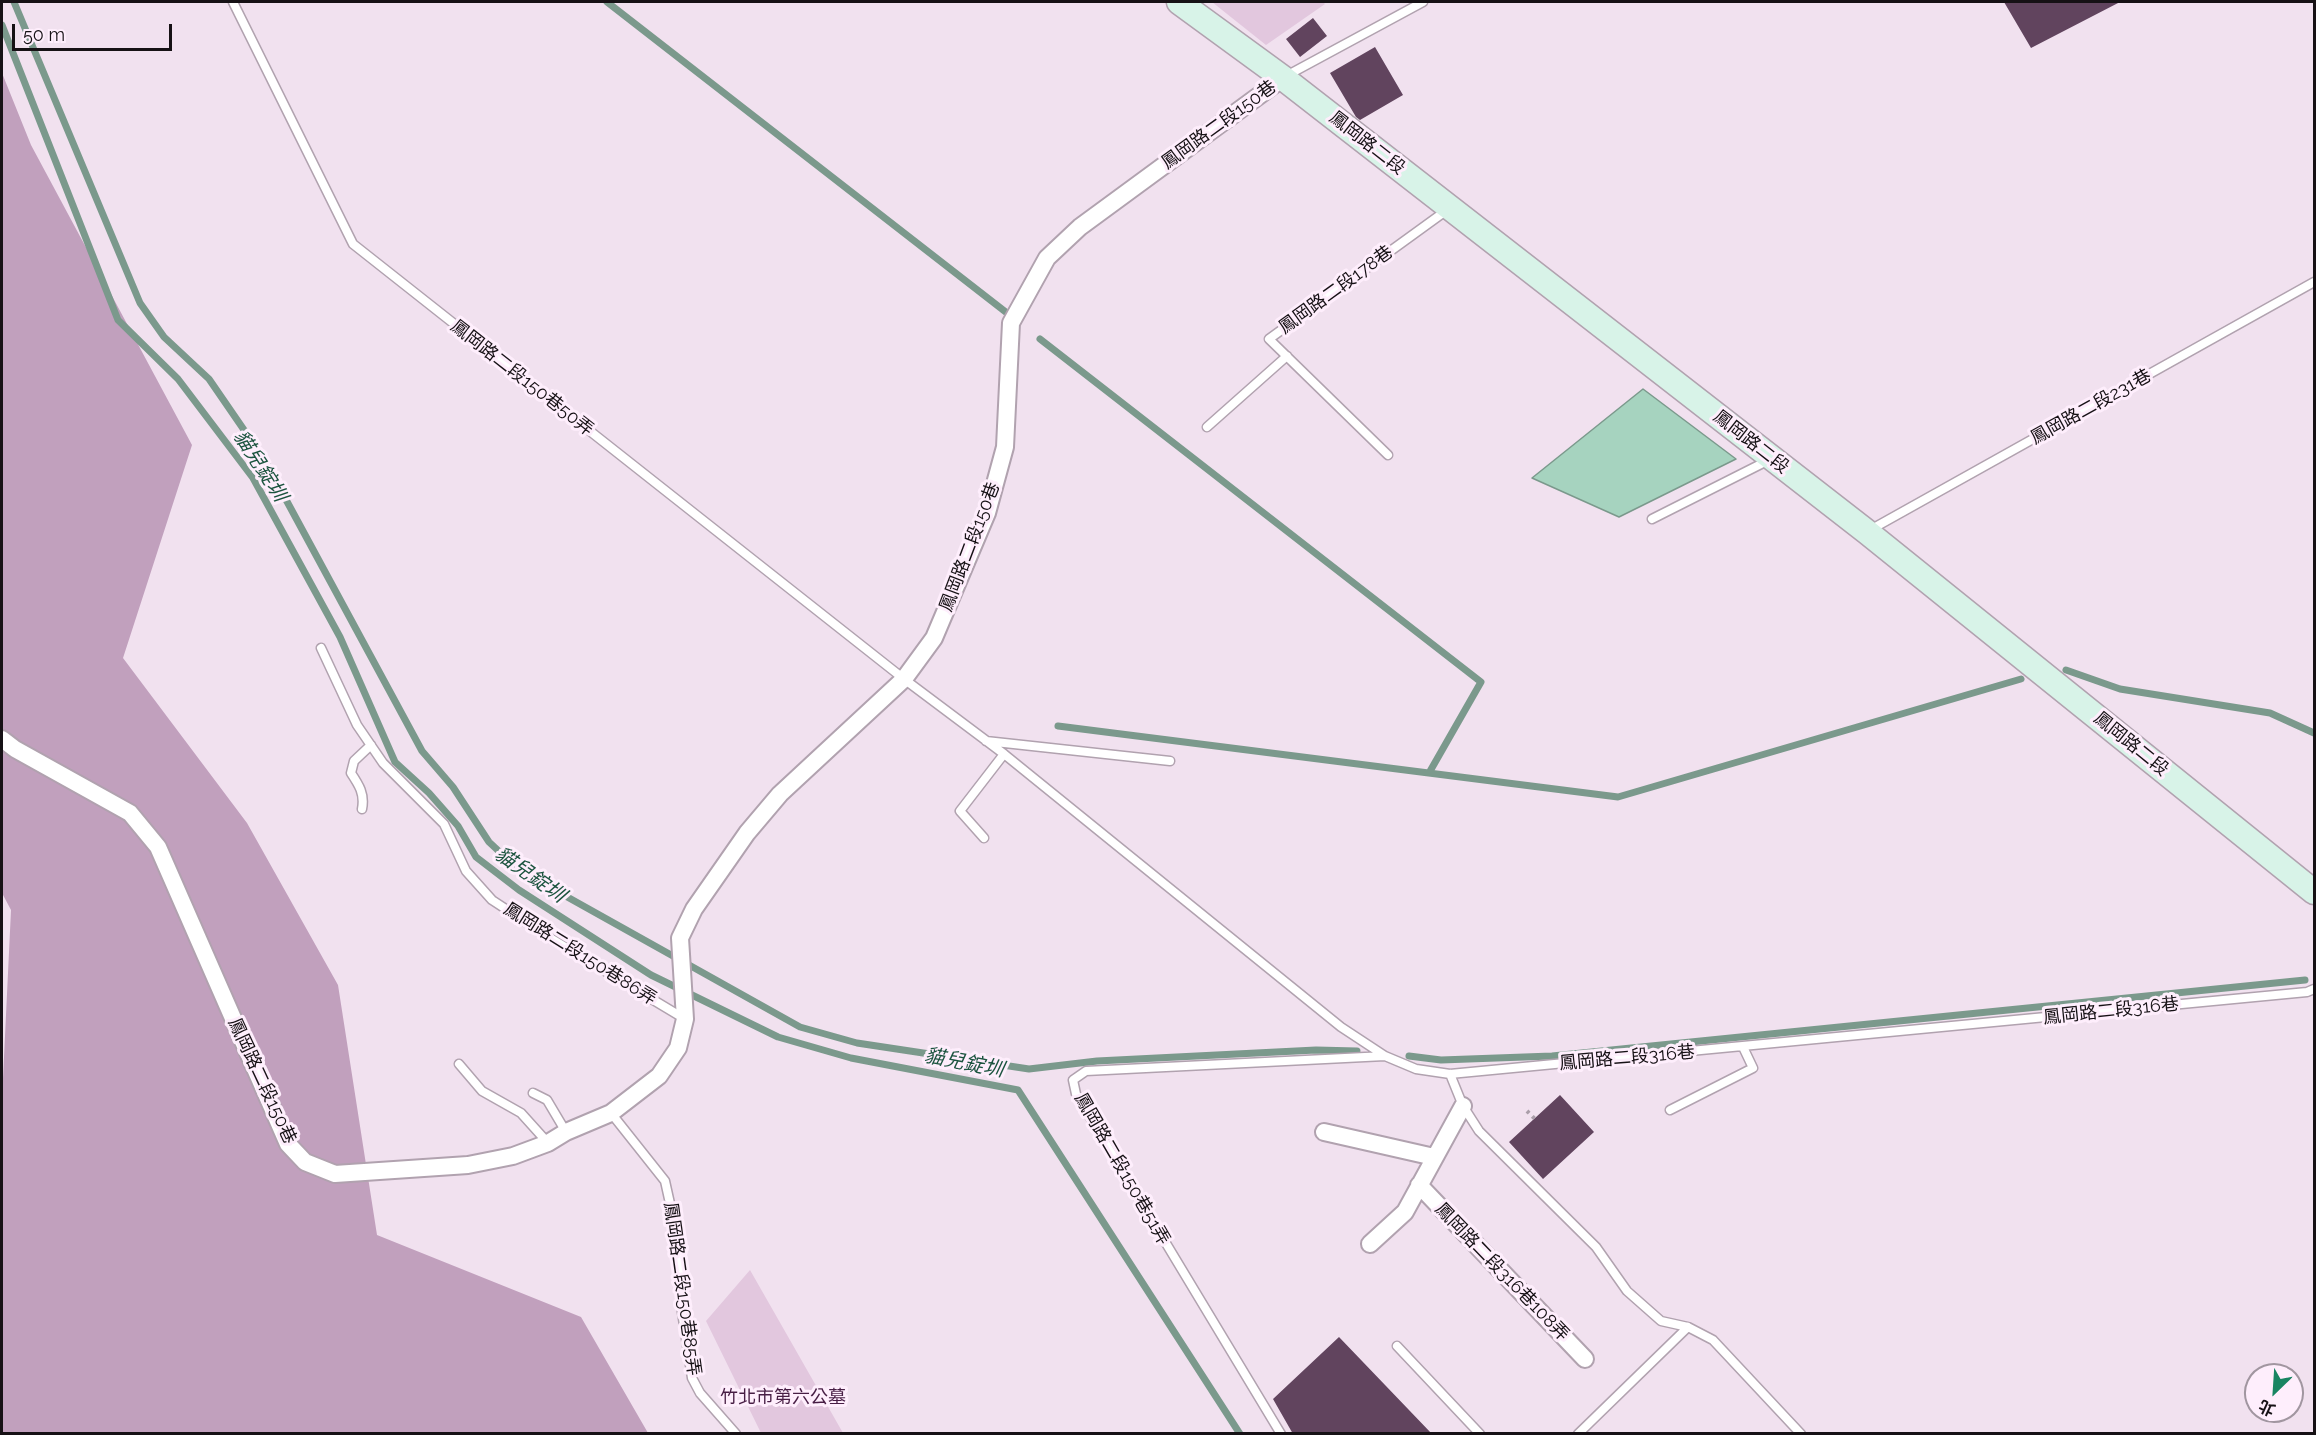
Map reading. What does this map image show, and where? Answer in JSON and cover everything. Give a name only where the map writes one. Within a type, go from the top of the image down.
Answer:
[{"type":"street","name":"鳳岡路二段","points":[[1179,2],[1283,78],[1867,532],[2314,892]]},
{"type":"street","name":"鳳岡路二段150巷","points":[[2,739],[15,749],[130,813],[158,847],[288,1144],[305,1162],[335,1174],[468,1165],[513,1156],[548,1143],[566,1132],[611,1113],[659,1076],[678,1048],[685,1019],[680,938],[694,909],[747,833],[780,794],[904,679],[934,638],[987,513],[1005,447],[1011,323],[1047,258],[1080,227],[1283,78]]},
{"type":"street","name":"鳳岡路二段316巷108弄","points":[[1370,1244],[1405,1212],[1463,1106]]},
{"type":"street","points":[[1324,1132],[1434,1157]]},
{"type":"street","name":"鳳岡路二段316巷108弄","points":[[1419,1185],[1585,1359]]},
{"type":"lane","name":"鳳岡路二段150巷50弄","points":[[233,2],[353,244],[904,679]]},
{"type":"lane","points":[[1283,78],[1423,2]]},
{"type":"lane","name":"鳳岡路二段178巷","points":[[1388,455],[1269,339],[1450,208]]},
{"type":"lane","name":"鳳岡路二段231巷","points":[[1867,532],[2314,282]]},
{"type":"lane","points":[[1207,427],[1287,356]]},
{"type":"lane","points":[[1652,519],[1772,458]]},
{"type":"lane","name":"鳳岡路二段150巷86弄","points":[[321,648],[357,725],[383,763],[444,824],[466,871],[492,900],[550,938],[685,1019]]},
{"type":"lane","name":"鳳岡路二段150巷51弄","points":[[904,679],[1004,754],[1341,1027],[1385,1056],[1416,1069],[1450,1074]]},
{"type":"lane","points":[[985,741],[1170,761]]},
{"type":"lane","points":[[362,809],[364,800],[360,787],[351,773],[354,761],[371,745]]},
{"type":"lane","points":[[984,838],[960,811],[1004,754]]},
{"type":"lane","name":"鳳岡路二段316巷","points":[[1450,1074],[2307,992],[2314,989]]},
{"type":"lane","points":[[1670,1110],[1754,1068],[1743,1047]]},
{"type":"lane","name":"鳳岡路二段150巷51弄","points":[[1281,1434],[1076,1094],[1074,1080],[1086,1071],[1385,1056]]},
{"type":"lane","points":[[459,1064],[482,1091],[521,1113],[548,1143]]},
{"type":"lane","points":[[1450,1074],[1463,1106],[1479,1131],[1596,1247],[1627,1291],[1660,1321],[1688,1328],[1713,1340],[1802,1434]]},
{"type":"lane","points":[[533,1093],[547,1100],[566,1132]]},
{"type":"lane","name":"鳳岡路二段150巷85弄","points":[[611,1113],[665,1181],[677,1235],[682,1312],[692,1378],[700,1393],[736,1434]]},
{"type":"lane","points":[[1578,1434],[1688,1328]]},
{"type":"lane","points":[[1397,1346],[1480,1434]]},
{"type":"path","points":[[1527,1111],[1535,1119]]},
{"type":"green space","points":[[1212,2],[1323,2],[1325,4],[1266,45]]},
{"type":"green space","name":"竹北市第六公墓","points":[[750,1270],[843,1433],[761,1433],[706,1321]]},
{"type":"shaded area","points":[[2,73],[31,145],[192,445],[123,658],[247,823],[338,985],[377,1235],[581,1317],[648,1433],[2,1433],[2,1099],[11,910],[2,893]]},
{"type":"shaded area","points":[[1643,389],[1736,459],[1619,517],[1532,478]]},
{"type":"building","points":[[2004,2],[2120,2],[2031,48]]},
{"type":"building","points":[[1313,18],[1327,36],[1300,57],[1286,39]]},
{"type":"building","points":[[1375,47],[1403,95],[1360,120],[1330,73]]},
{"type":"building","points":[[1560,1095],[1594,1132],[1543,1179],[1509,1142]]},
{"type":"building","points":[[1339,1337],[1432,1434],[1293,1434],[1273,1399]]},
{"type":"waterway","points":[[14,2],[140,303],[164,337],[209,379],[264,459],[422,751],[453,787],[489,842],[519,870],[800,1027],[857,1043],[1029,1069],[1097,1061],[1316,1050],[1357,1051]]},
{"type":"waterway","points":[[607,2],[1007,313]]},
{"type":"waterway","name":"貓兒錠圳","points":[[2,25],[118,320],[178,379],[253,478],[340,637],[395,762],[429,793],[458,826],[476,857],[519,890],[651,975],[778,1037],[851,1058],[1018,1090],[1240,1434]]},
{"type":"waterway","points":[[1040,339],[1481,682],[1429,773]]},
{"type":"waterway","points":[[2066,670],[2120,689],[2270,713],[2314,733]]},
{"type":"waterway","points":[[1058,726],[1618,797],[2021,679]]},
{"type":"waterway","points":[[1409,1056],[1441,1060],[1552,1056],[2305,980]]}]
